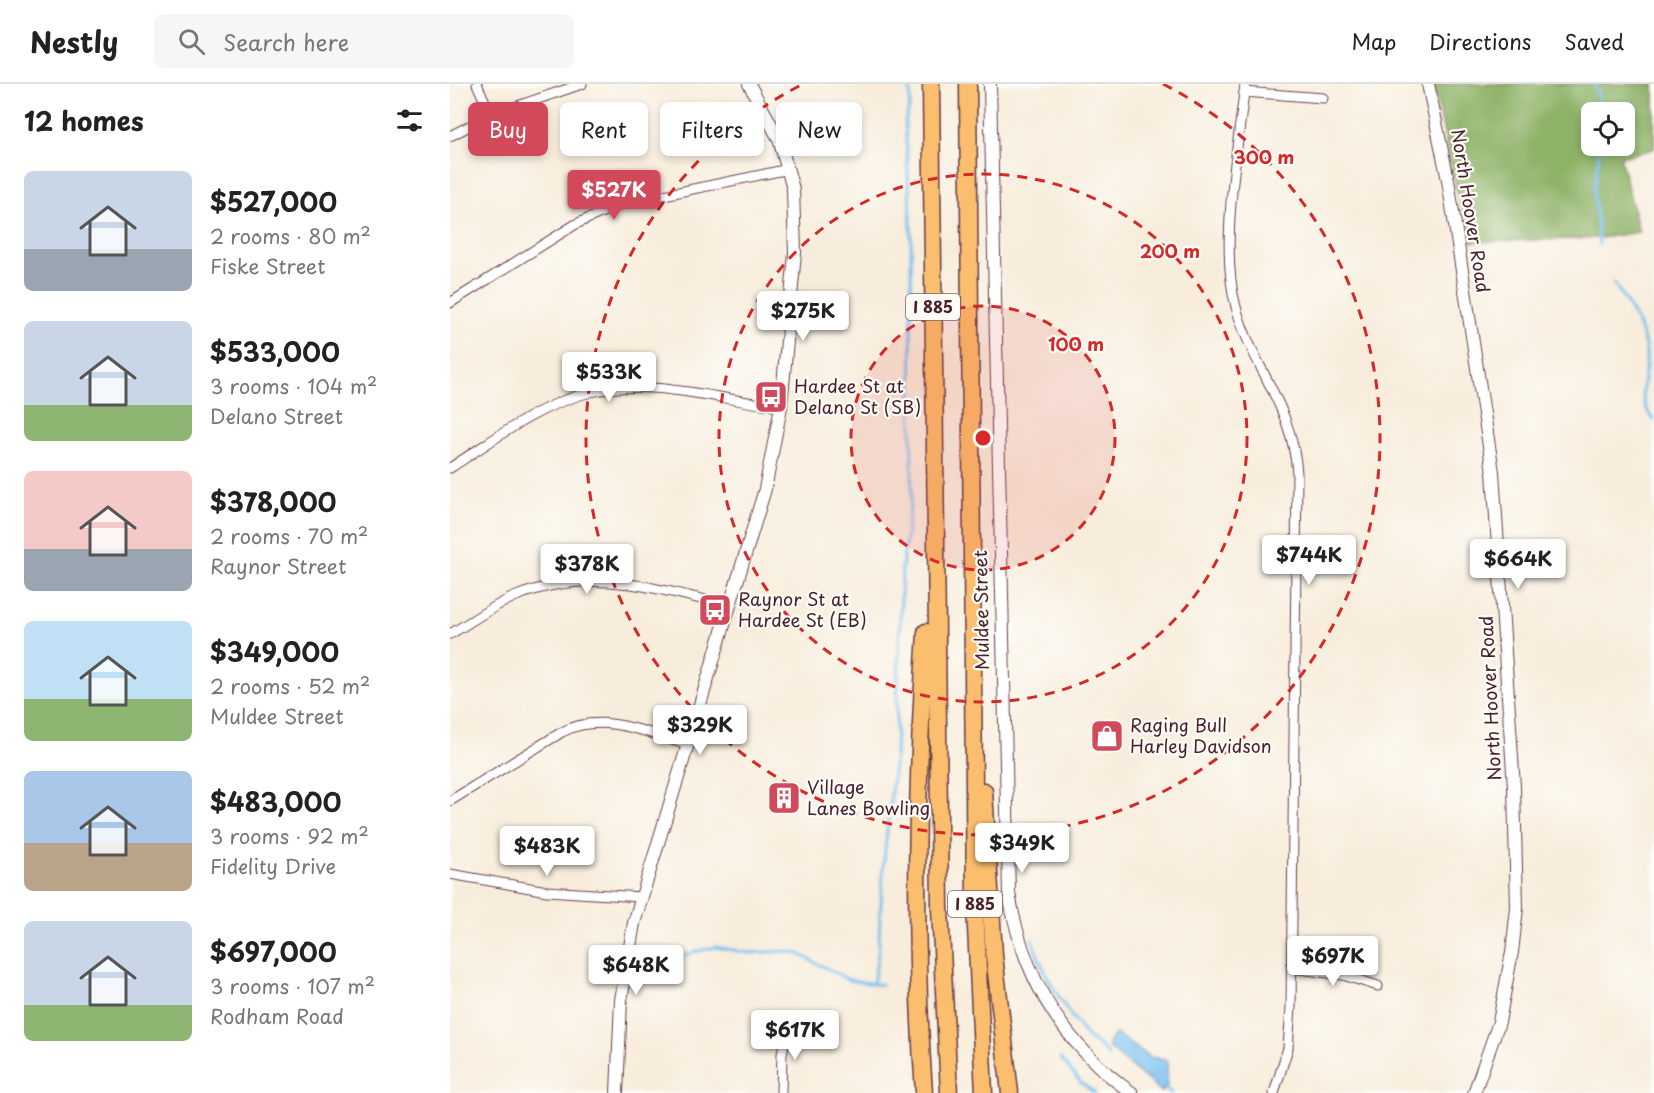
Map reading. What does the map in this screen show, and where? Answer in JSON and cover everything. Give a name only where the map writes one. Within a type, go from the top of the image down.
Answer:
[{"type":"highway","name":"I 885","points":[[932,84],[940,897],[949,1093]]},
{"type":"highway","name":"I 885","points":[[968,84],[975,907],[984,1093]]},
{"type":"highway","points":[[924,1093],[917,990],[916,869],[924,670],[935,530]]},
{"type":"highway","points":[[973,716],[983,772],[994,955],[1010,1093]]},
{"type":"street","points":[[477,84],[485,102]]},
{"type":"street","points":[[529,102],[582,84]]},
{"type":"street","points":[[617,1093],[621,1000],[629,945],[641,897],[765,489],[781,407],[795,232],[789,169],[779,139],[748,84]]},
{"type":"street","name":"Muldee Street","points":[[990,84],[1009,892],[1022,952],[1048,1005],[1084,1052],[1132,1093]]},
{"type":"street","name":"North Hoover Road","points":[[1428,84],[1448,180],[1493,472],[1514,787],[1517,908],[1512,952],[1499,1022],[1474,1093]]},
{"type":"street","points":[[1274,1093],[1288,1048],[1292,968],[1297,473],[1292,432],[1247,337],[1236,307],[1232,284],[1231,215],[1244,88],[1323,98]]},
{"type":"street","points":[[450,136],[468,127]]},
{"type":"street","points":[[450,303],[576,224],[621,204],[789,169]]},
{"type":"street","points":[[450,468],[537,414],[591,392],[620,388],[649,389],[781,407]]},
{"type":"street","points":[[450,634],[513,598],[564,583],[622,582],[730,606]]},
{"type":"street","points":[[450,801],[562,732],[579,724],[604,722],[688,745]]},
{"type":"street","points":[[450,874],[547,891],[641,897]]},
{"type":"street","points":[[1292,968],[1335,974],[1378,986]]},
{"type":"street","points":[[781,1093],[782,1054],[788,1026]]},
{"type":"green space","points":[[1433,84],[1654,84],[1654,149],[1635,153],[1635,102],[1581,102],[1581,156],[1624,156],[1620,157],[1639,232],[1601,238],[1472,242],[1470,221],[1460,205]]},
{"type":"water","points":[[1116,1034],[1150,1057],[1167,1060],[1167,1085],[1162,1092],[1108,1047],[1109,1041]]},
{"type":"waterway","points":[[873,984],[878,956],[883,869],[895,756],[902,568],[912,493],[911,222],[905,122],[910,105],[910,84]]},
{"type":"waterway","points":[[1595,84],[1600,102]]},
{"type":"waterway","points":[[1599,156],[1594,190],[1599,244]]},
{"type":"waterway","points":[[1614,283],[1634,316],[1645,343],[1643,395],[1644,403],[1654,420]]},
{"type":"waterway","points":[[1032,939],[1042,965],[1061,1001],[1085,1034],[1108,1056]]},
{"type":"waterway","points":[[645,966],[669,963],[694,952],[716,947],[749,953],[786,951],[797,953],[849,980],[882,985]]},
{"type":"waterway","points":[[1060,1058],[1081,1083],[1095,1093]]},
{"type":"waterway","points":[[1165,1087],[1171,1093]]},
{"type":"place","name":"Hardee St at Delano St (SB)","points":[[771,397]]},
{"type":"place","name":"Raynor St at Hardee St (EB)","points":[[715,610]]},
{"type":"place","name":"Raging Bull Harley Davidson","points":[[1107,736]]},
{"type":"place","name":"Village Lanes Bowling","points":[[784,798]]}]
